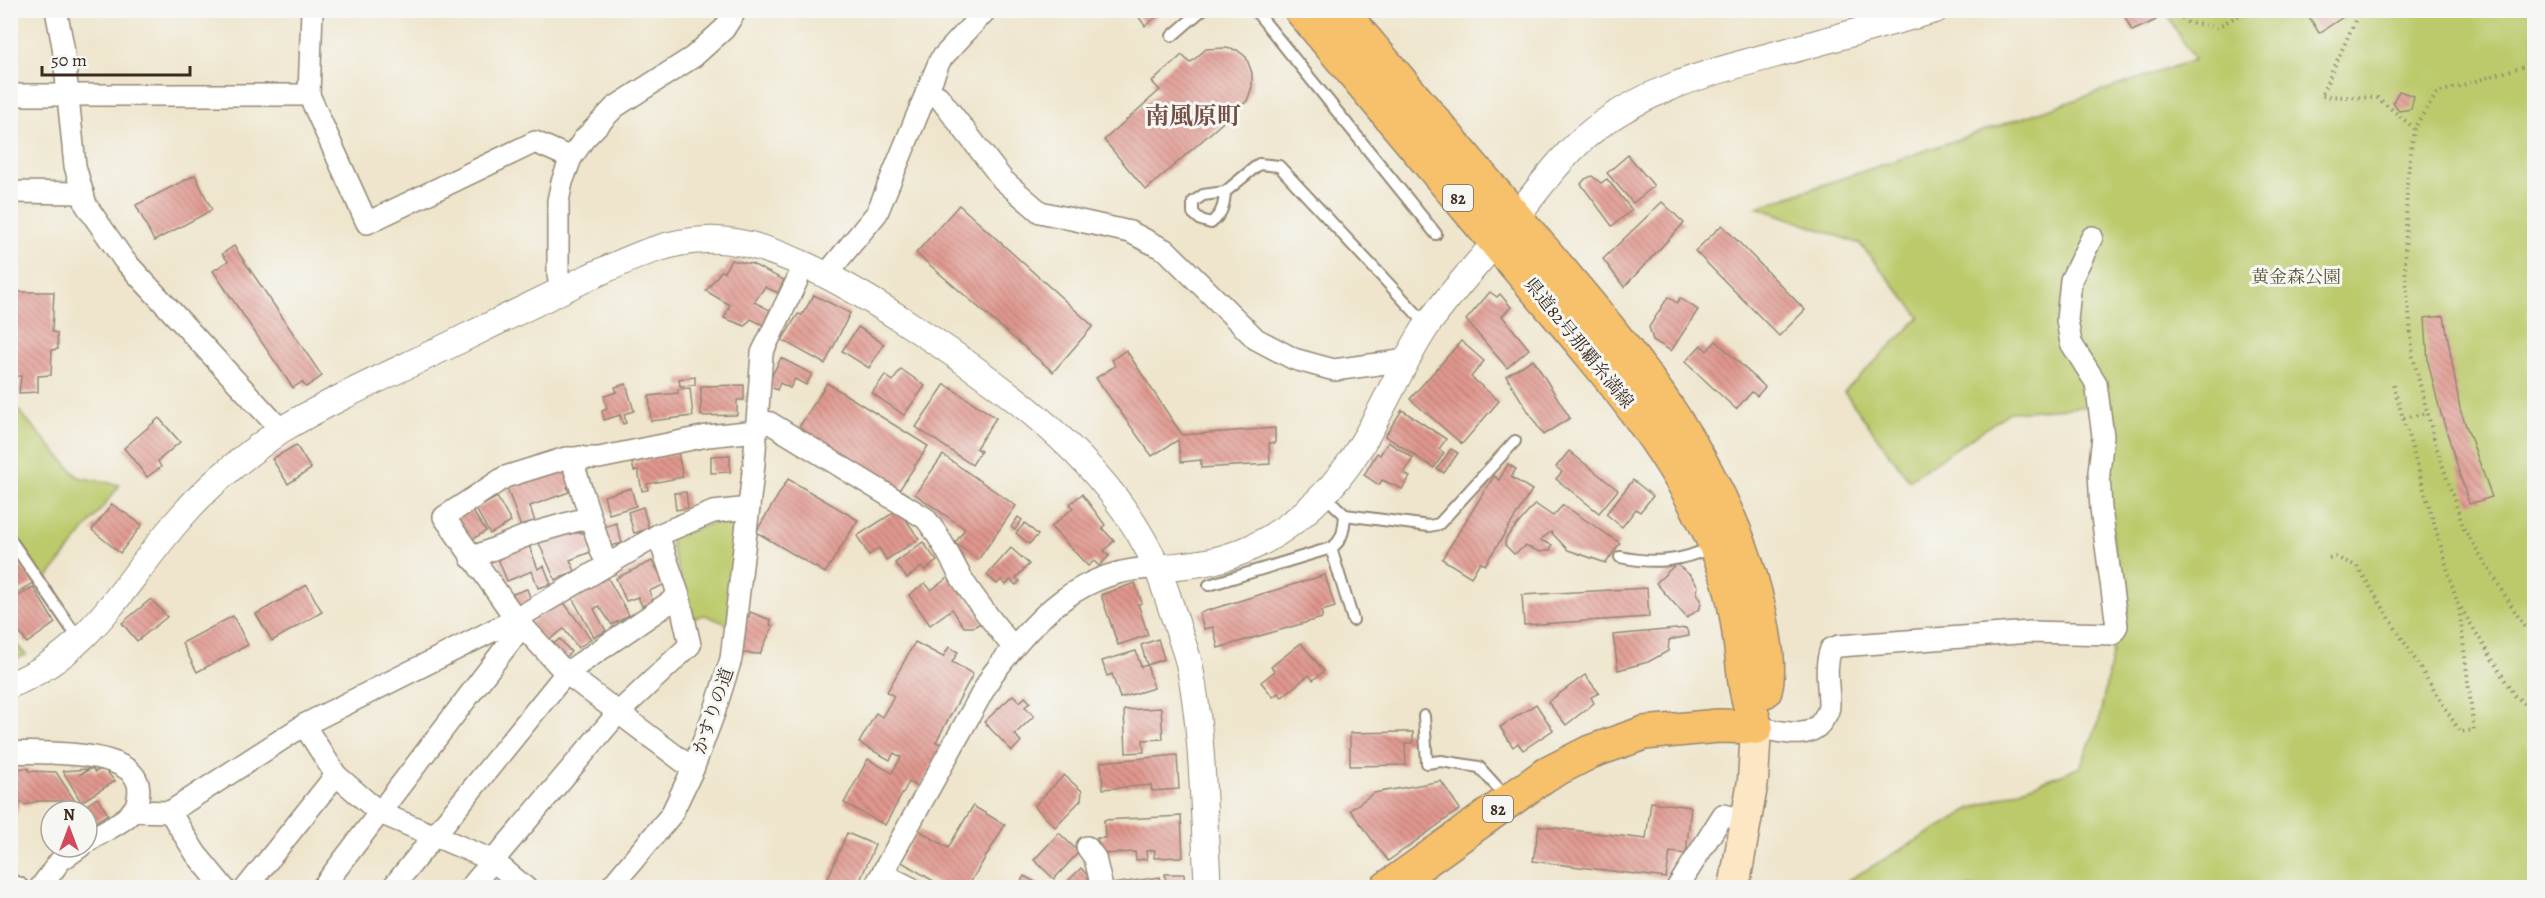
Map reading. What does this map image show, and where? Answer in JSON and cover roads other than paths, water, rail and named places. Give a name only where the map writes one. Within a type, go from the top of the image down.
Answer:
[{"type":"main road","name":"県道82号那覇糸満線","points":[[1301,10],[1505,230],[1585,299],[1648,381],[1698,455],[1740,540],[1756,597],[1765,642],[1767,684],[1756,727]]},
{"type":"main road","name":"県道82号那覇糸満線","points":[[1340,10],[1505,230],[1667,453],[1694,498],[1715,546],[1734,601],[1745,684],[1756,727]]},
{"type":"main road","name":"82","points":[[1387,888],[1545,775],[1615,742],[1644,733],[1704,727],[1756,727]]},
{"type":"main road","points":[[1734,888],[1753,781],[1756,727]]},
{"type":"street","points":[[56,10],[63,46],[75,166],[86,205],[124,260],[281,430]]},
{"type":"street","points":[[312,10],[309,95],[367,223],[536,142],[571,158]]},
{"type":"street","points":[[561,291],[558,275],[558,201],[571,158],[584,139],[615,107],[693,57],[724,29],[736,10]]},
{"type":"street","name":"かすりの道","points":[[610,888],[671,815],[693,769],[731,659],[758,425],[762,353],[814,271],[877,213],[940,60],[986,10]]},
{"type":"street","points":[[911,888],[879,881],[992,675],[1013,647],[1058,602],[1078,587],[1136,568],[1157,568],[1213,561],[1236,554],[1279,532],[1324,495],[1360,448],[1427,326],[1542,181],[1585,137],[1645,97],[1731,66],[1935,10]]},
{"type":"street","points":[[927,92],[938,96],[1003,180],[1040,212],[1130,232],[1167,251],[1256,339],[1294,358],[1334,370],[1407,360]]},
{"type":"street","points":[[10,95],[68,97],[309,95]]},
{"type":"street","points":[[10,192],[83,193]]},
{"type":"street","points":[[1756,727],[1795,734],[1806,733],[1819,727],[1829,708],[1827,659],[1831,649],[1839,646],[2030,632],[2112,634],[2118,626],[2101,509],[2098,472],[2103,436],[2096,383],[2071,343],[2067,320],[2071,280],[2092,237]]},
{"type":"street","points":[[10,685],[61,658],[95,628],[181,517],[217,480],[281,430],[641,253],[673,243],[708,240],[742,243],[776,251],[880,306],[936,342],[1038,418],[1079,456],[1110,492],[1157,568],[1189,665],[1198,730],[1208,888]]},
{"type":"street","points":[[693,769],[566,673],[519,622],[471,558],[444,517],[505,477],[566,458],[612,456],[770,423],[925,518],[937,532],[981,607],[1013,647]]},
{"type":"street","points":[[580,457],[575,470],[602,553],[610,564]]},
{"type":"street","points":[[132,811],[170,812],[304,725],[519,622],[658,535],[713,512],[748,508]]},
{"type":"street","points":[[471,558],[533,533],[590,517]]},
{"type":"street","points":[[470,888],[618,713],[690,645],[679,596],[658,535]]},
{"type":"street","points":[[392,888],[566,673],[679,596]]},
{"type":"street","points":[[322,888],[380,813],[519,622]]},
{"type":"street","points":[[304,725],[336,775],[380,813],[492,860],[526,888]]},
{"type":"street","points":[[10,752],[104,758],[121,764],[135,775],[139,788],[132,811],[121,822],[99,835]]},
{"type":"street","points":[[246,888],[336,775]]},
{"type":"street","points":[[170,812],[196,854],[224,888]]},
{"type":"street","points":[[1677,888],[1723,815],[1747,820]]},
{"type":"street","points":[[1087,847],[1095,858],[1102,888]]},
{"type":"street","points":[[40,888],[63,859]]},
{"type":"street","points":[[10,885],[18,888]]},
{"type":"lane","points":[[1172,36],[1202,10]]},
{"type":"lane","points":[[1255,10],[1436,234]]},
{"type":"lane","points":[[1225,192],[1259,164],[1279,166],[1427,326]]},
{"type":"lane","points":[[1324,495],[1345,515],[1429,526],[1439,524],[1515,441]]},
{"type":"lane","points":[[1209,585],[1331,548],[1339,541],[1342,534],[1345,515]]},
{"type":"lane","points":[[10,539],[71,628],[83,638]]},
{"type":"lane","points":[[1620,557],[1645,562],[1660,562],[1686,558],[1715,546]]},
{"type":"lane","points":[[1331,548],[1353,620]]},
{"type":"lane","points":[[1424,716],[1427,763],[1441,761],[1479,766],[1509,801]]},
{"type":"district","name":"南風原町","points":[[1193,116]]},
{"type":"park label","name":"黄金森公園","points":[[2296,277]]}]
